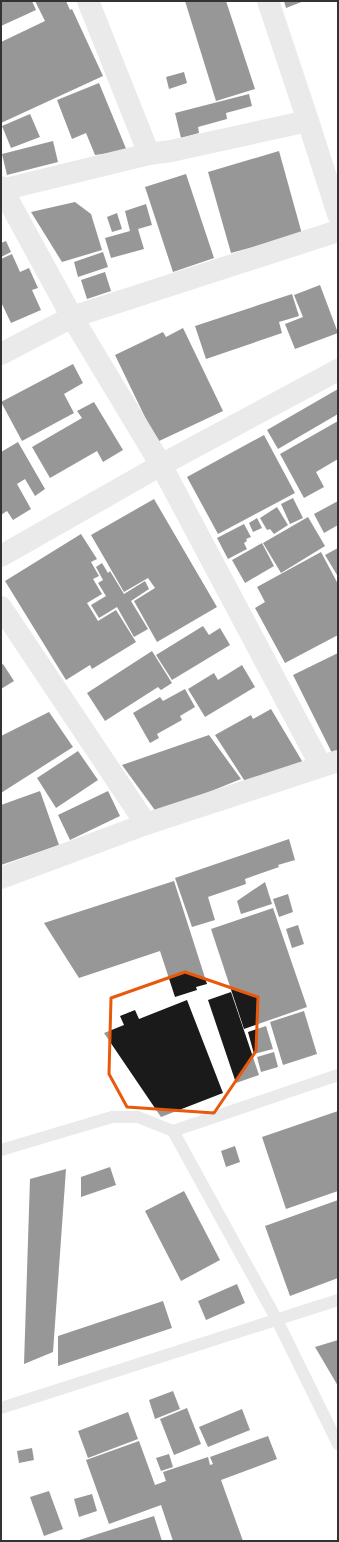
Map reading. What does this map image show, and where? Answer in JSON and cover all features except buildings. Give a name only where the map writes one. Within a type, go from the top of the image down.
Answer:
[{"type":"street","points":[[88,1],[149,154]]},
{"type":"street","points":[[268,1],[338,214]]},
{"type":"street","points":[[1,878],[146,824],[329,763],[161,465],[72,317],[1,189],[149,154],[171,151],[308,121]]},
{"type":"street","points":[[1,354],[72,317],[338,231]]},
{"type":"street","points":[[1,556],[161,465],[338,370]]},
{"type":"street","points":[[1,607],[146,824]]},
{"type":"lane","points":[[173,1131],[338,1075]]},
{"type":"lane","points":[[1,1150],[112,1117],[138,1117],[173,1131],[277,1320],[338,1444]]},
{"type":"lane","points":[[1,1408],[338,1300]]},
{"type":"highlighted area","points":[[185,972],[258,997],[256,1051],[214,1113],[127,1107],[109,1074],[111,998]]}]
